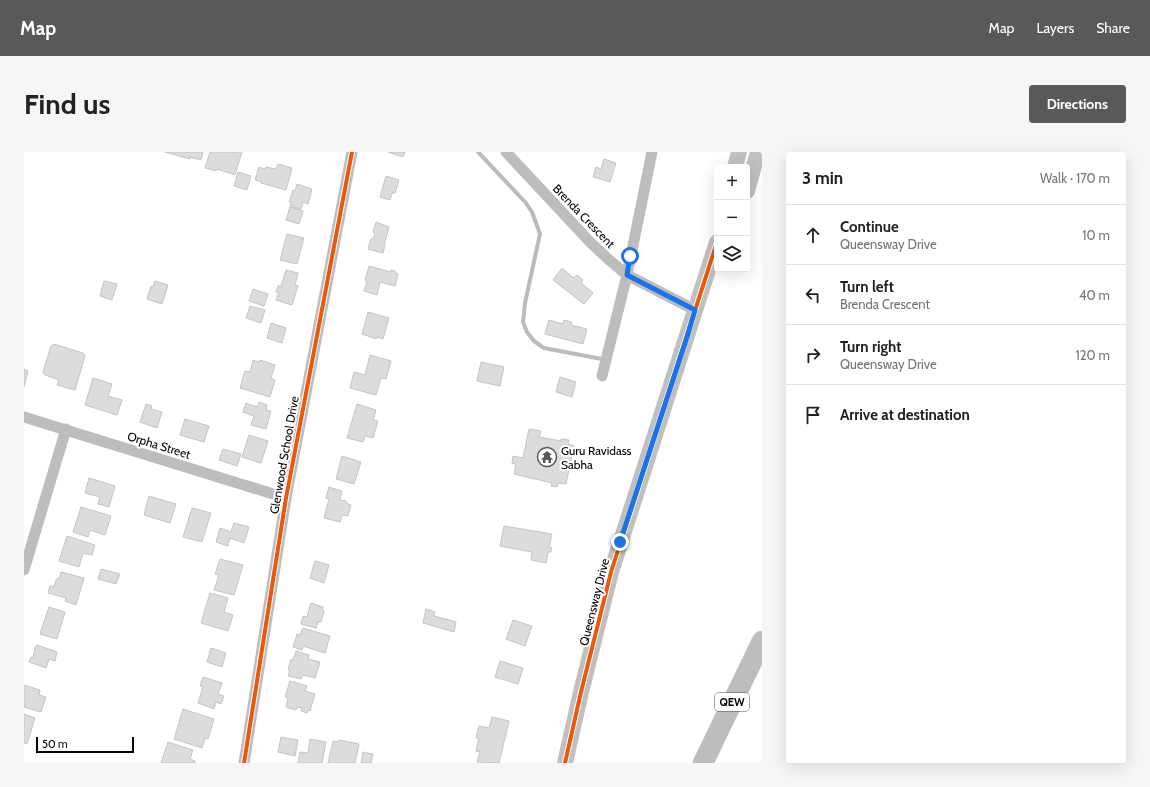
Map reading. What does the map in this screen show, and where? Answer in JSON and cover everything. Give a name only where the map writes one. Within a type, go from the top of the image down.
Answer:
[{"type":"highway","name":"QEW","points":[[703,763],[762,641]]},
{"type":"main road","points":[[736,164],[739,152]]},
{"type":"main road","points":[[750,181],[758,152]]},
{"type":"main road","name":"Queensway Drive","points":[[565,763],[611,572],[714,251]]},
{"type":"street","name":"Glenwood School Drive","points":[[244,763],[286,498],[352,152]]},
{"type":"street","name":"Brenda Crescent","points":[[506,152],[590,242],[627,275],[695,310]]},
{"type":"street","points":[[602,376],[627,275],[652,152]]},
{"type":"street","name":"Orpha Street","points":[[24,417],[286,498]]},
{"type":"street","points":[[24,570],[66,429]]},
{"type":"building","points":[[165,152],[203,152],[201,160],[190,157],[190,159]]},
{"type":"building","points":[[210,152],[242,152],[235,175],[217,169],[216,171],[205,168]]},
{"type":"building","points":[[388,152],[405,152],[403,157]]},
{"type":"building","points":[[604,159],[616,163],[610,182],[593,177],[596,167],[601,169]]},
{"type":"building","points":[[278,164],[292,168],[286,190],[255,180],[259,167],[265,169],[266,167],[276,169]]},
{"type":"building","points":[[238,172],[251,176],[247,190],[234,186]]},
{"type":"building","points":[[386,176],[399,180],[395,193],[392,193],[390,200],[380,197]]},
{"type":"building","points":[[297,184],[312,189],[308,204],[303,202],[301,209],[290,206],[292,202],[289,202],[293,190],[295,191]]},
{"type":"building","points":[[290,207],[303,211],[299,224],[286,220]]},
{"type":"building","points":[[376,222],[389,227],[383,253],[368,249],[371,239],[373,239],[375,233],[373,232]]},
{"type":"building","points":[[287,234],[304,238],[297,264],[280,260]]},
{"type":"building","points":[[369,266],[391,272],[391,270],[395,271],[395,273],[398,274],[395,286],[380,282],[377,295],[364,291]]},
{"type":"building","points":[[562,268],[574,278],[577,275],[583,280],[581,283],[593,293],[584,304],[553,280]]},
{"type":"building","points":[[286,270],[298,273],[295,285],[298,286],[292,305],[276,300],[279,293],[276,292],[278,286],[281,286]]},
{"type":"building","points":[[104,281],[117,284],[112,300],[100,296]]},
{"type":"building","points":[[155,281],[168,285],[162,304],[147,299],[151,286],[153,287]]},
{"type":"building","points":[[253,289],[268,294],[264,306],[249,301]]},
{"type":"building","points":[[250,306],[265,310],[261,323],[246,318]]},
{"type":"building","points":[[368,312],[389,318],[383,339],[377,337],[376,339],[362,334]]},
{"type":"building","points":[[549,320],[563,324],[564,320],[572,322],[571,325],[587,329],[583,344],[545,334]]},
{"type":"building","points":[[271,323],[286,328],[282,343],[267,338]]},
{"type":"building","points":[[54,344],[83,353],[85,356],[75,390],[57,385],[59,380],[45,375],[43,372],[51,346]]},
{"type":"building","points":[[370,355],[391,361],[386,379],[381,378],[376,395],[350,388],[354,372],[365,375]]},
{"type":"building","points":[[253,360],[259,362],[260,360],[275,365],[271,378],[275,380],[270,397],[240,388],[245,371],[250,372]]},
{"type":"building","points":[[481,362],[504,367],[500,386],[477,381]]},
{"type":"building","points":[[24,369],[28,371],[24,387]]},
{"type":"building","points":[[560,377],[576,382],[572,397],[556,392]]},
{"type":"building","points":[[93,378],[112,384],[108,396],[122,400],[117,415],[85,405]]},
{"type":"building","points":[[259,402],[267,405],[266,410],[271,411],[266,429],[251,425],[254,416],[243,412],[246,403],[257,407]]},
{"type":"building","points":[[146,404],[152,406],[151,409],[162,412],[157,428],[140,422]]},
{"type":"building","points":[[357,404],[376,410],[373,420],[378,421],[373,438],[365,436],[363,442],[347,438]]},
{"type":"building","points":[[185,419],[209,426],[204,442],[180,435]]},
{"type":"building","name":"Guru Ravidass Sabha","points":[[529,429],[541,431],[539,437],[561,441],[561,439],[569,440],[568,444],[574,446],[566,484],[558,483],[557,487],[551,486],[552,483],[514,474],[516,464],[512,463],[513,456],[523,458]]},
{"type":"building","points":[[249,435],[268,441],[261,463],[242,457]]},
{"type":"building","points":[[223,449],[241,454],[237,466],[219,460]]},
{"type":"building","points":[[342,456],[361,462],[354,484],[336,479]]},
{"type":"building","points":[[89,478],[115,486],[109,507],[98,504],[100,497],[85,493]]},
{"type":"building","points":[[329,487],[342,491],[340,500],[346,501],[346,503],[351,505],[348,516],[342,515],[340,522],[324,518],[329,499],[326,498]]},
{"type":"building","points":[[149,496],[176,504],[170,523],[144,515]]},
{"type":"building","points":[[81,507],[111,516],[105,535],[90,530],[88,537],[73,532]]},
{"type":"building","points":[[192,508],[211,513],[202,542],[183,537]]},
{"type":"building","points":[[234,523],[249,527],[244,543],[230,538],[228,546],[216,542],[220,528],[231,532]]},
{"type":"building","points":[[504,526],[552,534],[549,547],[552,548],[551,552],[548,552],[546,563],[531,560],[532,552],[500,546]]},
{"type":"building","points":[[67,536],[95,545],[92,555],[83,553],[79,567],[59,561]]},
{"type":"building","points":[[220,559],[243,565],[234,595],[214,590],[219,575],[215,574]]},
{"type":"building","points":[[315,561],[329,565],[324,583],[310,578]]},
{"type":"building","points":[[101,569],[120,574],[116,584],[98,579]]},
{"type":"building","points":[[61,572],[84,578],[76,605],[65,601],[66,598],[48,593],[50,586],[54,587],[56,580],[58,578],[59,579]]},
{"type":"building","points":[[210,593],[228,598],[224,612],[233,615],[228,631],[201,623]]},
{"type":"building","points":[[311,603],[323,607],[322,610],[324,611],[321,622],[318,622],[316,628],[301,624],[303,616],[307,617]]},
{"type":"building","points":[[49,607],[65,612],[57,639],[40,634]]},
{"type":"building","points":[[426,609],[435,612],[434,616],[456,622],[454,632],[423,623]]},
{"type":"building","points":[[513,620],[532,626],[525,646],[506,639]]},
{"type":"building","points":[[303,628],[330,636],[325,653],[303,646],[302,650],[293,647],[297,634],[300,635]]},
{"type":"building","points":[[37,645],[57,652],[55,661],[49,659],[46,668],[29,662],[31,657],[33,658],[35,647]]},
{"type":"building","points":[[211,648],[226,653],[222,667],[207,662]]},
{"type":"building","points":[[296,651],[309,655],[308,659],[320,662],[315,678],[303,675],[301,679],[288,676],[291,659],[293,660]]},
{"type":"building","points":[[500,661],[523,668],[518,684],[495,677]]},
{"type":"building","points":[[203,677],[222,683],[218,694],[224,696],[221,704],[216,702],[214,709],[198,703],[203,687],[200,686]]},
{"type":"building","points":[[290,681],[307,686],[305,691],[315,694],[310,711],[308,710],[307,713],[301,711],[302,708],[297,707],[296,710],[286,707],[288,698],[285,697]]},
{"type":"building","points":[[24,685],[40,690],[39,695],[46,697],[41,712],[24,707]]},
{"type":"building","points":[[183,709],[214,719],[208,739],[205,738],[202,748],[174,739]]},
{"type":"building","points":[[24,714],[35,718],[27,744],[24,743]]},
{"type":"building","points":[[492,717],[509,721],[499,763],[477,762],[480,752],[476,751],[479,738],[476,738],[479,726],[489,728]]},
{"type":"building","points":[[281,737],[298,740],[295,756],[278,752]]},
{"type":"building","points":[[310,739],[326,742],[322,763],[298,763],[300,752],[308,753]]},
{"type":"building","points":[[339,740],[359,744],[355,763],[328,763],[333,741],[339,742]]},
{"type":"building","points":[[168,742],[193,750],[190,759],[195,761],[195,763],[161,763]]},
{"type":"building","points":[[363,752],[373,754],[371,763],[361,763]]},
{"type":"waterway","points":[[478,152],[526,203],[532,212],[540,234],[525,303],[523,322],[527,332],[534,341],[544,348],[602,359]]},
{"type":"cycle path","points":[[244,763],[286,498],[352,152]]},
{"type":"cycle path","points":[[565,763],[611,572],[714,251]]},
{"type":"place","name":"Guru Ravidass Sabha","points":[[547,457]]},
{"type":"route","points":[[620,542],[695,310],[674,301],[627,275],[630,256]]}]
